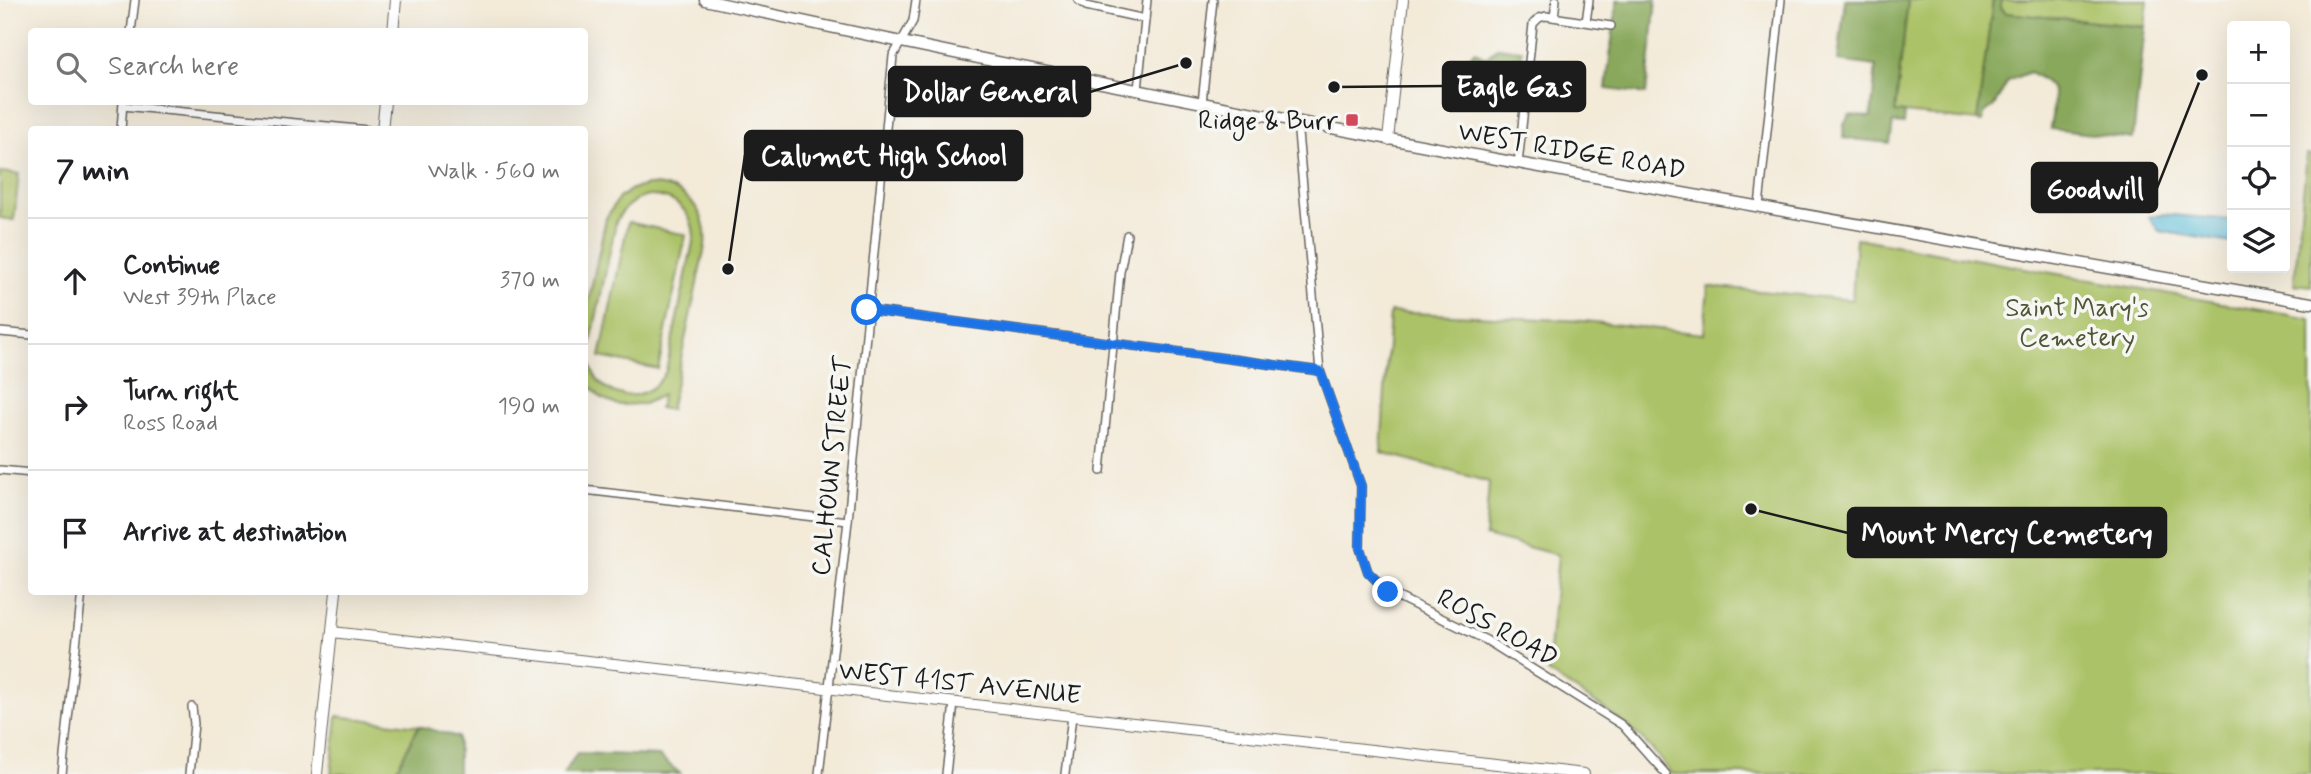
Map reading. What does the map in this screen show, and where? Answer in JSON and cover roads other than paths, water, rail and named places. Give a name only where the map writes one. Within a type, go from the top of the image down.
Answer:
[{"type":"main road","name":"WEST RIDGE ROAD","points":[[705,0],[1388,140],[2311,303]]},
{"type":"street","points":[[132,28],[135,0]]},
{"type":"street","points":[[393,28],[396,0]]},
{"type":"street","name":"CALHOUN STREET","points":[[819,774],[848,521],[893,56],[913,21],[916,0]]},
{"type":"street","points":[[1138,89],[1147,0]]},
{"type":"street","points":[[1202,103],[1213,0]]},
{"type":"street","points":[[1388,140],[1403,0]]},
{"type":"street","points":[[1554,17],[1556,0]]},
{"type":"street","points":[[1586,22],[1589,0]]},
{"type":"street","points":[[1759,206],[1781,0]]},
{"type":"street","points":[[1078,1],[1086,6],[1145,19]]},
{"type":"street","points":[[1518,164],[1532,27],[1539,18],[1554,17],[1611,26]]},
{"type":"street","points":[[121,126],[123,105]]},
{"type":"street","points":[[132,105],[330,126]]},
{"type":"street","points":[[382,126],[385,105]]},
{"type":"street","name":"ROSS ROAD","points":[[1297,122],[1320,371],[1361,486],[1360,548],[1368,572],[1388,592],[1486,639],[1622,725],[1666,774]]},
{"type":"street","points":[[1101,471],[1127,236]]},
{"type":"street","points":[[867,310],[1320,371]]},
{"type":"street","points":[[0,332],[28,335]]},
{"type":"street","points":[[0,470],[28,473]]},
{"type":"street","points":[[588,490],[848,521]]},
{"type":"street","points":[[62,774],[82,595]]},
{"type":"street","points":[[317,774],[336,595]]},
{"type":"street","name":"WEST 41ST AVENUE","points":[[332,632],[1584,774]]},
{"type":"street","points":[[946,774],[954,703]]},
{"type":"street","points":[[189,774],[194,724],[192,707]]},
{"type":"street","points":[[1065,774],[1072,716]]},
{"type":"water","points":[[2160,214],[2227,220],[2227,242],[2159,231],[2149,217]]},
{"type":"place","name":"Dollar General","points":[[1186,63]]},
{"type":"place","name":"Goodwill","points":[[2202,75]]},
{"type":"place","name":"Eagle Gas","points":[[1334,87]]},
{"type":"place","name":"Ridge & Burr","points":[[1352,120]]},
{"type":"place","name":"Calumet High School","points":[[728,269]]},
{"type":"place","name":"Mount Mercy Cemetery","points":[[1751,509]]},
{"type":"park label","name":"Saint Mary's Cemetery","points":[[2077,322]]}]
